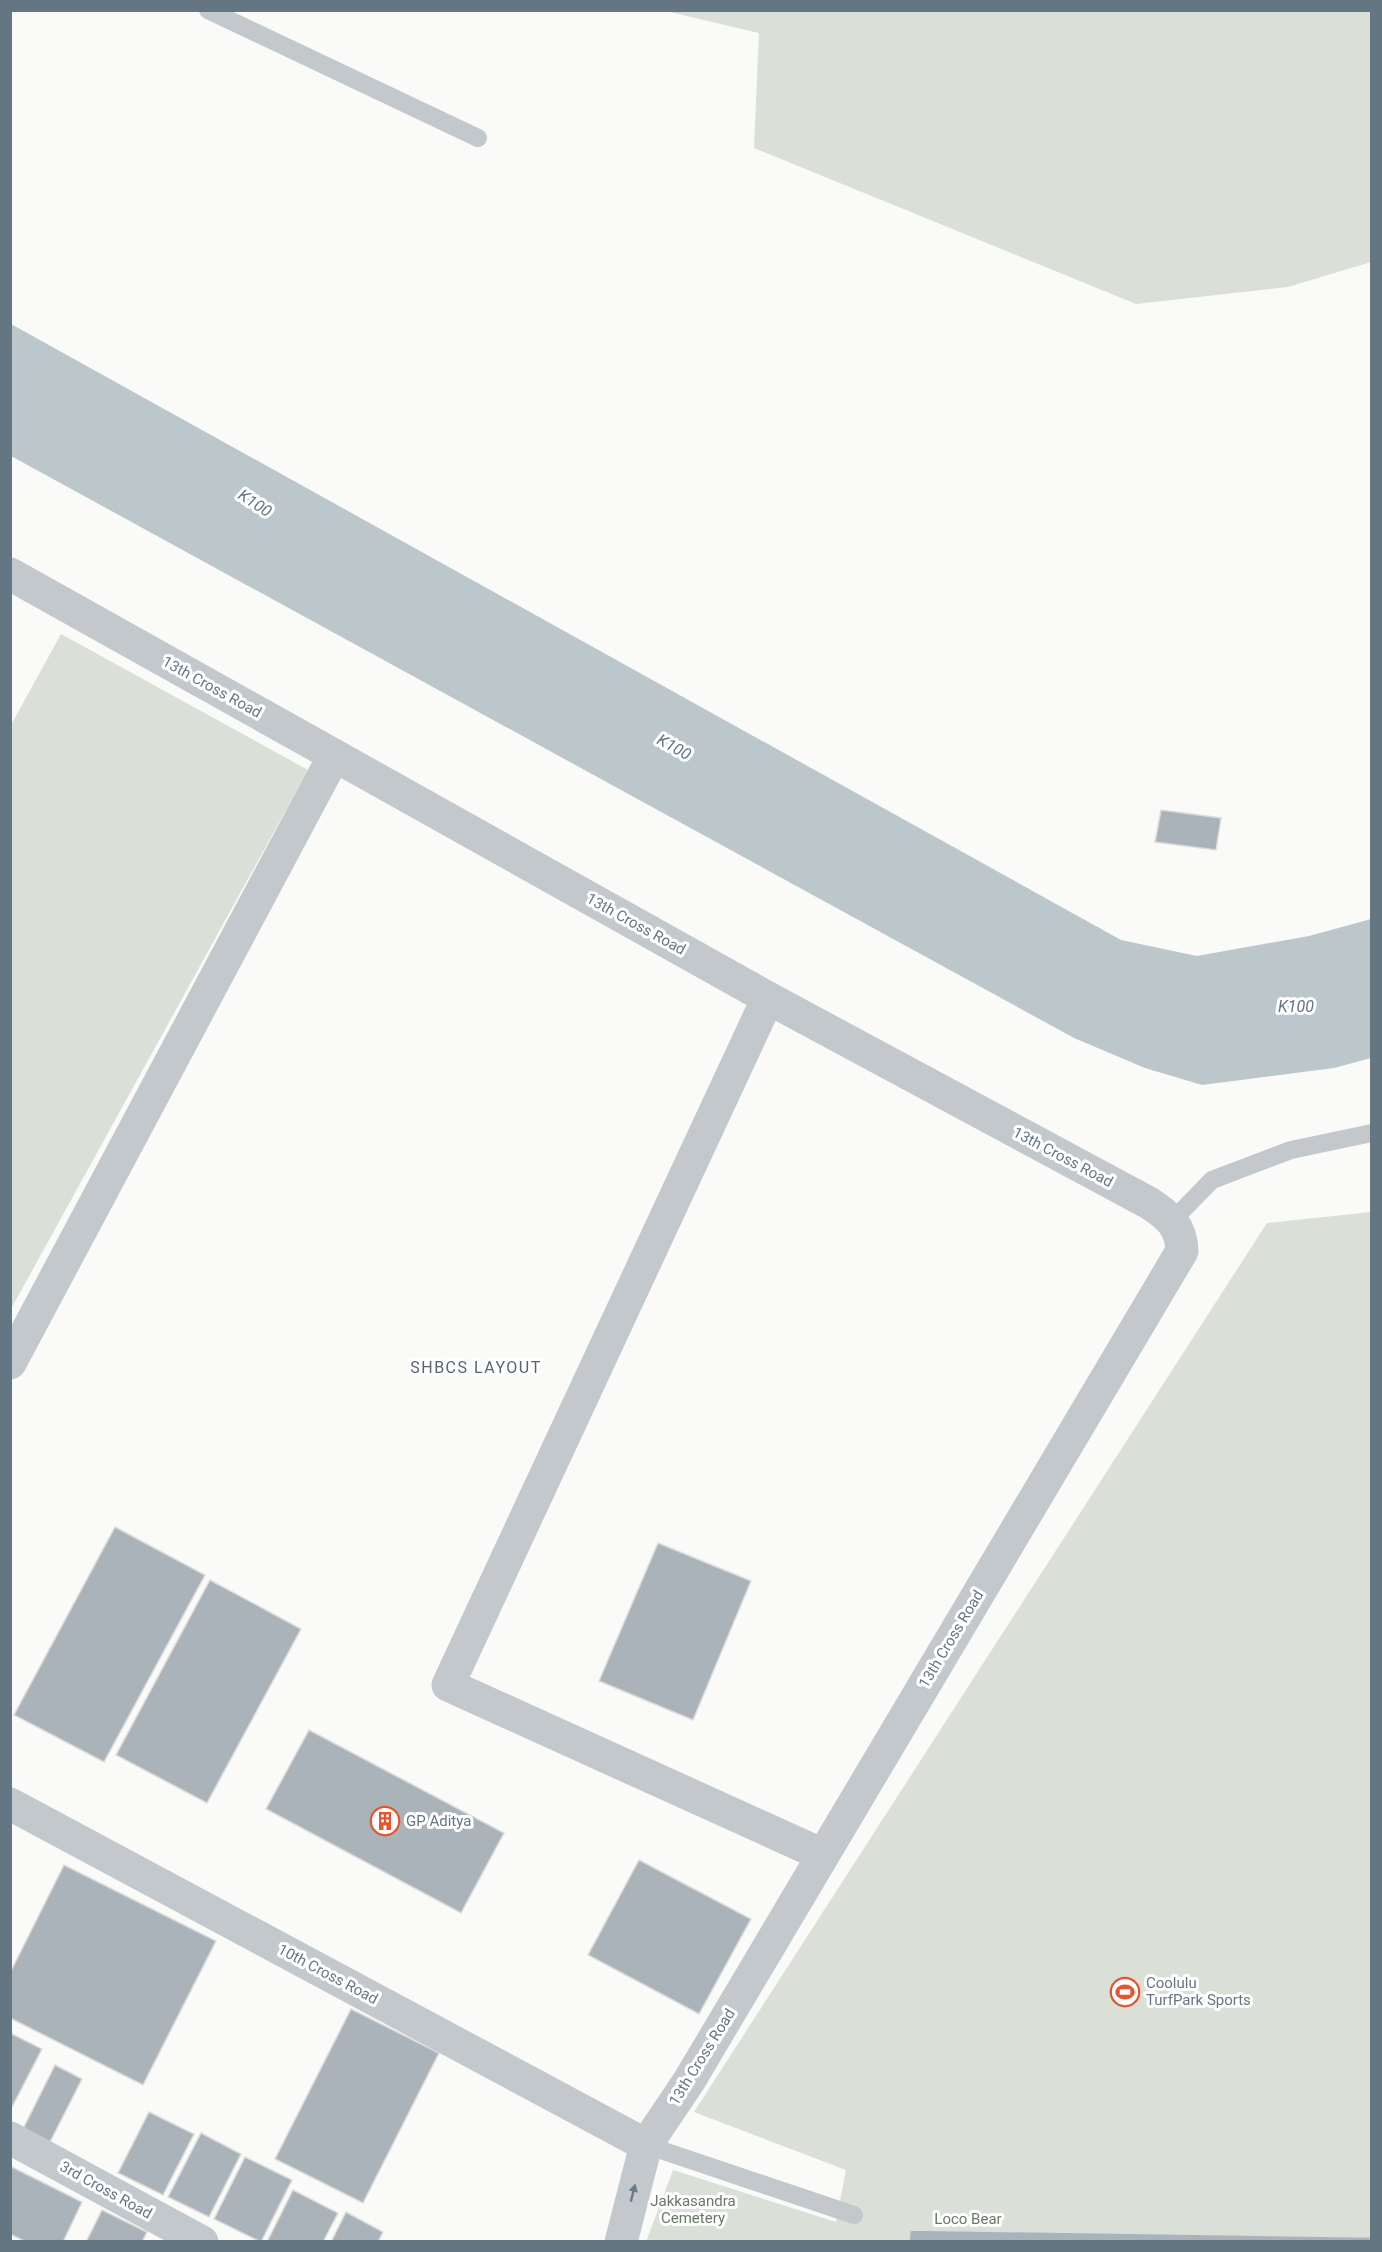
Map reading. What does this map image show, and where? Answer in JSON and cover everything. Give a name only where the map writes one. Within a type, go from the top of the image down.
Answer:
[{"type":"street","name":"13th Cross Road","points":[[10,574],[768,998],[1149,1203],[1173,1220],[1181,1238],[1182,1251],[689,2081],[646,2145],[621,2241]]},
{"type":"street","points":[[10,1364],[334,756]]},
{"type":"street","points":[[768,998],[448,1685],[823,1855]]},
{"type":"street","name":"10th Cross Road","points":[[10,1804],[646,2145]]},
{"type":"street","name":"3rd Cross Road","points":[[10,2138],[202,2241]]},
{"type":"lane","points":[[208,10],[478,138]]},
{"type":"lane","points":[[1173,1220],[1212,1180],[1291,1150],[1371,1133]]},
{"type":"lane","points":[[646,2145],[854,2215]]},
{"type":"green space","points":[[665,11],[1371,11],[1371,262],[1288,287],[1136,304],[754,148],[759,33]]},
{"type":"green space","points":[[61,634],[308,770],[11,1309],[11,725]]},
{"type":"green space","points":[[1371,1212],[1371,2241],[646,2242],[673,2170],[836,2222],[846,2170],[694,2112],[1267,1223]]},
{"type":"water","name":"K100","points":[[11,324],[1121,940],[1197,956],[1309,936],[1371,919],[1371,1058],[1334,1068],[1202,1085],[1145,1068],[1074,1038],[11,456]]},
{"type":"building","points":[[1161,810],[1221,818],[1216,850],[1155,842]]},
{"type":"building","points":[[115,1527],[205,1575],[104,1762],[14,1715]]},
{"type":"building","points":[[658,1543],[751,1581],[693,1720],[599,1681]]},
{"type":"building","points":[[210,1580],[301,1629],[207,1803],[116,1755]]},
{"type":"building","name":"GP Aditya","points":[[309,1730],[504,1833],[461,1913],[266,1809]]},
{"type":"building","points":[[639,1860],[751,1919],[699,2014],[588,1955]]},
{"type":"building","points":[[64,1865],[216,1941],[143,2085],[10,2018],[10,1973]]},
{"type":"building","points":[[351,2009],[439,2053],[363,2203],[275,2159]]},
{"type":"building","points":[[10,2033],[42,2049],[10,2111]]},
{"type":"building","points":[[55,2065],[82,2079],[50,2142],[23,2129]]},
{"type":"building","points":[[149,2112],[194,2134],[163,2195],[118,2173]]},
{"type":"building","points":[[201,2133],[241,2154],[209,2217],[168,2197]]},
{"type":"building","points":[[245,2157],[292,2180],[261,2242],[214,2219]]},
{"type":"building","points":[[10,2166],[82,2202],[63,2242],[26,2242],[10,2234]]},
{"type":"building","points":[[293,2190],[338,2213],[323,2242],[267,2242]]},
{"type":"building","points":[[102,2210],[147,2232],[142,2242],[86,2242]]},
{"type":"building","points":[[346,2212],[383,2232],[378,2242],[331,2242]]},
{"type":"building","points":[[910,2230],[1372,2237],[1372,2242],[909,2242]]},
{"type":"place","name":"GP Aditya","points":[[385,1821]]},
{"type":"place","name":"Coolulu TurfPark Sports","points":[[1125,1992]]},
{"type":"district","name":"SHBCS LAYOUT","points":[[476,1367]]},
{"type":"park label","name":"Jakkasandra Cemetery","points":[[693,2210]]},
{"type":"park label","name":"Loco Bear","points":[[968,2219]]}]
